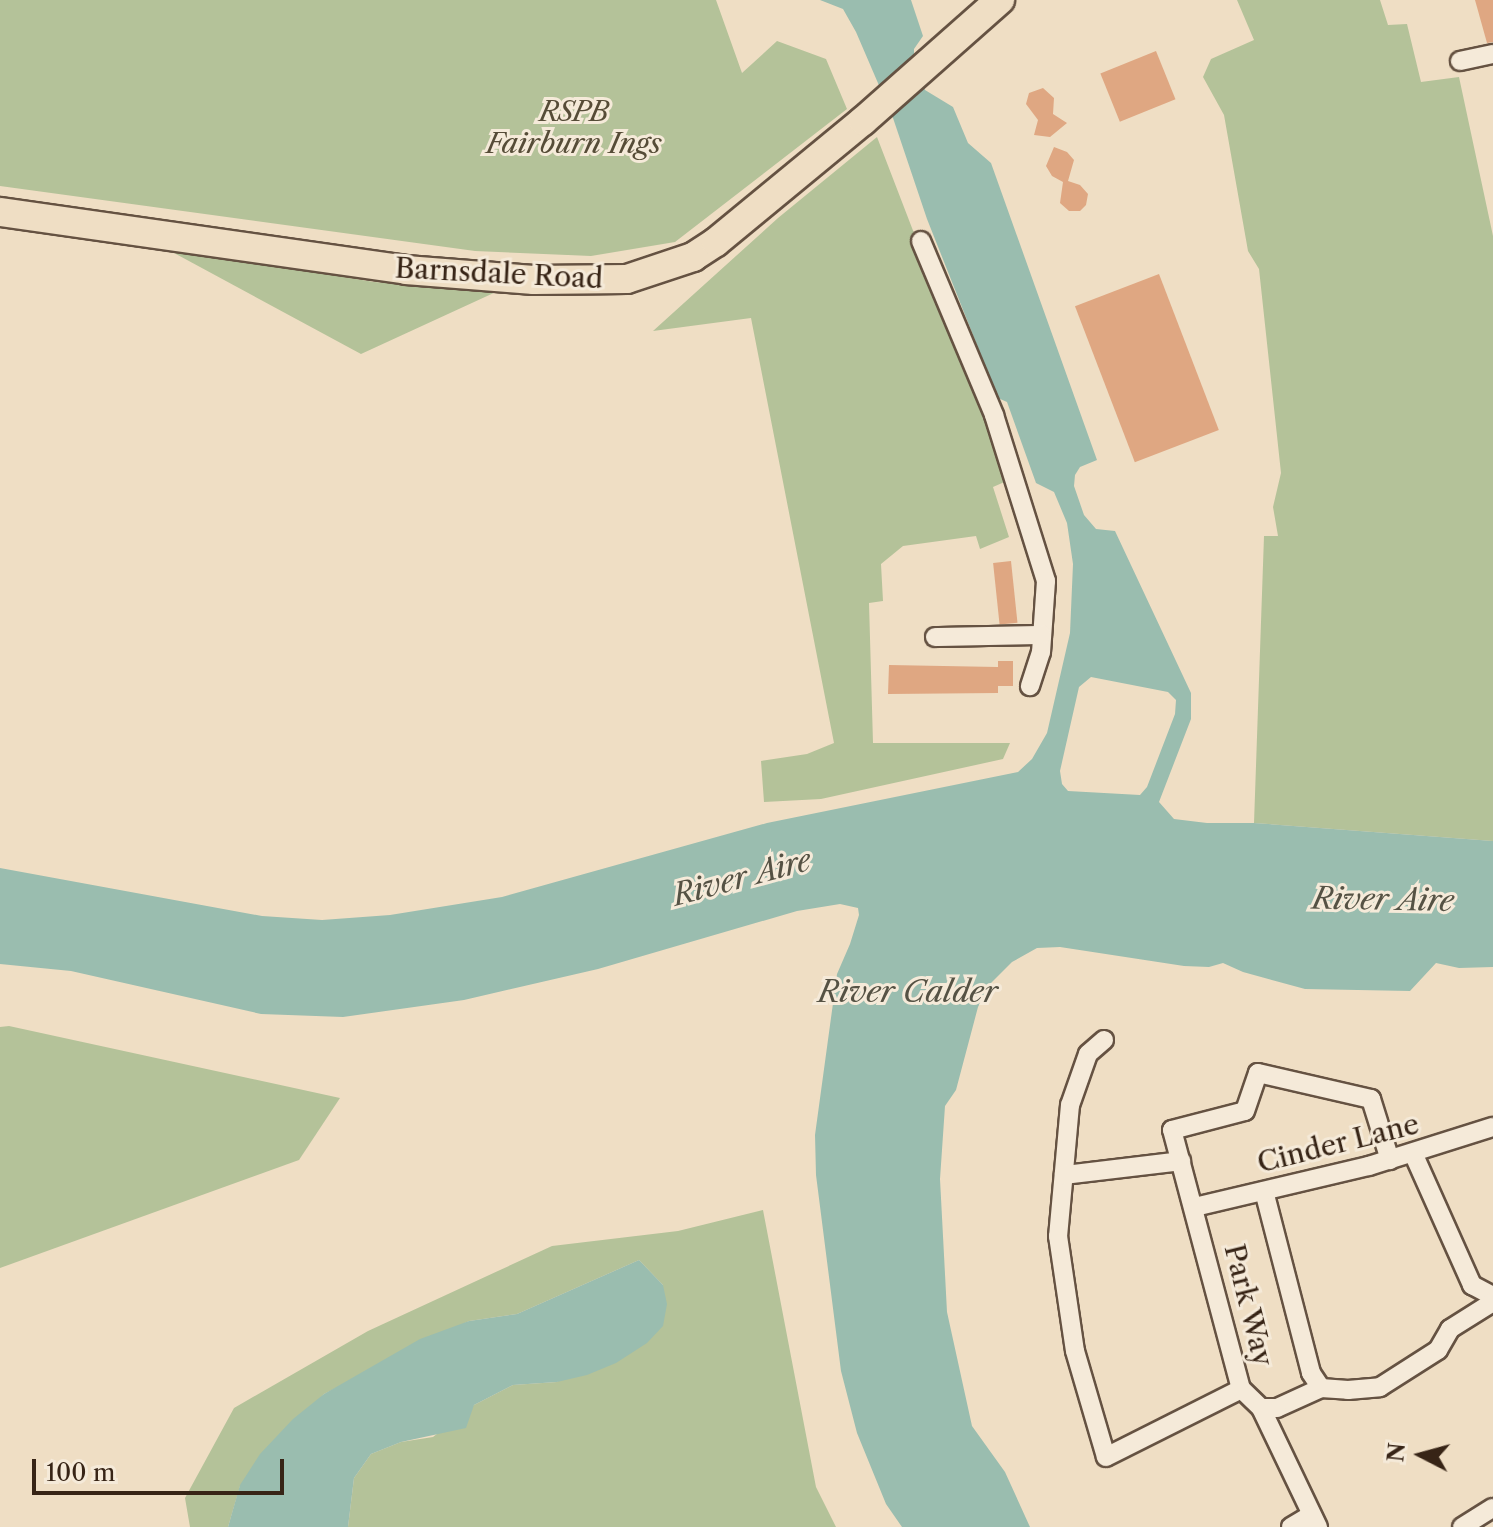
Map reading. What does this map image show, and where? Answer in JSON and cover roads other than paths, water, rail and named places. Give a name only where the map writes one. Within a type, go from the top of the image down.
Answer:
[{"type":"main road","name":"Barnsdale Road","points":[[0,212],[406,270],[523,280],[627,279],[684,261],[716,242],[876,109],[1000,0]]},
{"type":"street","points":[[1460,61],[1493,54]]},
{"type":"street","points":[[921,241],[994,415],[1046,581],[1037,671],[1030,686]]},
{"type":"street","points":[[935,637],[1042,635]]},
{"type":"street","points":[[1104,1040],[1088,1054],[1077,1077],[1070,1105],[1058,1236],[1075,1351],[1106,1457],[1241,1389]]},
{"type":"street","name":"Park Way","points":[[1315,1521],[1261,1408],[1241,1389],[1195,1207],[1172,1130],[1245,1111],[1258,1073],[1371,1099],[1390,1160]]},
{"type":"street","name":"Cinder Lane","points":[[1195,1207],[1390,1160],[1493,1127]]},
{"type":"street","points":[[1413,1153],[1472,1285],[1493,1296]]},
{"type":"street","points":[[1064,1175],[1181,1161]]},
{"type":"street","points":[[1264,1191],[1316,1380],[1348,1390],[1380,1387],[1438,1350],[1450,1329],[1493,1302]]},
{"type":"street","name":"Park Way","points":[[1261,1408],[1277,1408],[1316,1380]]},
{"type":"street","points":[[1462,1527],[1493,1508]]},
{"type":"street","points":[[1291,1527],[1315,1521]]},
{"type":"water","points":[[820,0],[911,0],[923,36],[914,49],[914,59],[925,90],[953,107],[968,143],[991,163],[1097,460],[1080,467],[1075,475],[1074,486],[1084,515],[1096,529],[1115,531],[1191,693],[1191,719],[1159,802],[1174,819],[1207,823],[1254,823],[1493,841],[1493,967],[1459,968],[1436,963],[1410,991],[1305,989],[1243,972],[1223,963],[1209,967],[1184,966],[1060,947],[1037,948],[1012,962],[989,985],[978,1007],[956,1090],[945,1106],[940,1179],[947,1312],[972,1426],[1005,1472],[1030,1527],[902,1527],[886,1504],[857,1433],[841,1371],[816,1175],[815,1135],[837,974],[850,944],[859,915],[858,908],[840,904],[797,911],[598,969],[464,1000],[343,1017],[261,1014],[71,971],[0,964],[0,868],[262,916],[322,920],[390,915],[502,897],[767,823],[1018,772],[1032,759],[1047,733],[1070,633],[1073,564],[1067,523],[1054,492],[1036,483],[1007,402],[998,398],[927,219],[893,118],[843,9]],"holes":[[[1091,677],[1168,692],[1176,700],[1175,714],[1147,787],[1140,795],[1068,791],[1062,784],[1060,771],[1079,687]]]},
{"type":"water","points":[[639,1260],[663,1285],[667,1304],[663,1326],[647,1343],[616,1363],[587,1375],[557,1382],[513,1385],[474,1405],[466,1428],[401,1442],[371,1454],[354,1478],[348,1527],[228,1527],[240,1485],[260,1454],[293,1419],[324,1394],[420,1339],[469,1321],[517,1314]]},
{"type":"park label","name":"RSPB Fairburn Ings","points":[[574,127]]},
{"type":"water label","name":"River Aire","points":[[742,878]]},
{"type":"water label","name":"River Aire","points":[[1383,900]]},
{"type":"water label","name":"River Calder","points":[[908,992]]}]
